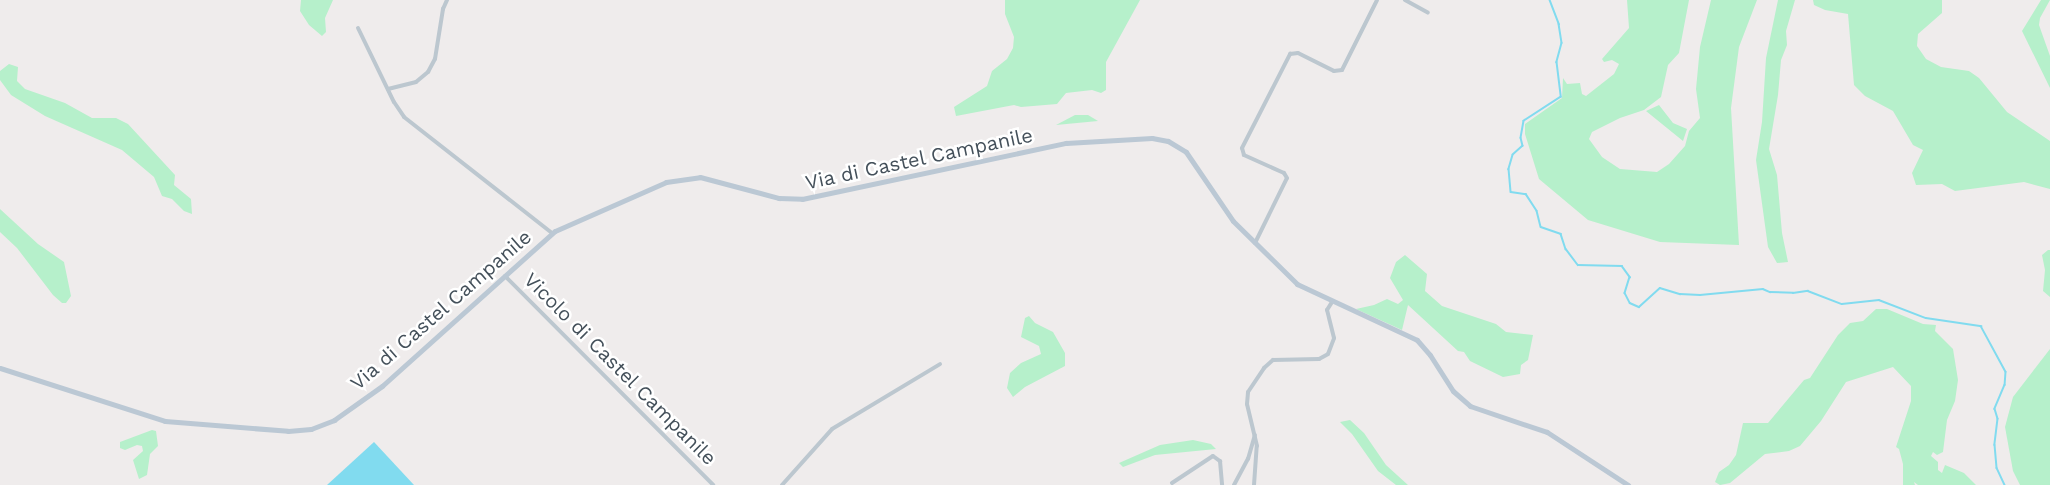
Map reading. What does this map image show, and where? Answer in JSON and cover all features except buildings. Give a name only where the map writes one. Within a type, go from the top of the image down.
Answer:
[{"type":"street","points":[[388,89],[418,81],[428,72],[435,59],[443,9],[447,0]]},
{"type":"street","points":[[1255,243],[1287,178],[1284,173],[1245,156],[1242,148],[1290,54],[1297,52],[1334,71],[1342,70],[1377,0]]},
{"type":"street","points":[[1406,0],[1428,13]]},
{"type":"street","points":[[357,28],[398,109],[411,123],[552,233]]},
{"type":"street","name":"Via di Castel Campanile","points":[[0,368],[165,422],[288,431],[308,429],[334,420],[382,386],[552,233],[568,223],[631,196],[685,177],[703,177],[779,198],[802,199],[1066,143],[1137,138],[1166,140],[1186,152],[1227,212],[1295,282],[1332,302],[1391,327],[1419,342],[1453,391],[1467,405],[1547,432],[1628,485]]},
{"type":"street","name":"Vicolo di Castel Campanile","points":[[504,275],[713,485]]},
{"type":"street","points":[[1254,485],[1258,449],[1247,404],[1251,388],[1264,368],[1273,360],[1319,359],[1327,356],[1334,342],[1333,328],[1327,312],[1332,302]]},
{"type":"street","points":[[782,485],[834,427],[940,364]]},
{"type":"street","points":[[1234,485],[1248,459],[1255,432]]},
{"type":"street","points":[[1172,483],[1213,456],[1220,461],[1222,485]]},
{"type":"green space","points":[[301,0],[333,0],[325,18],[326,32],[322,36],[309,25],[300,11]]},
{"type":"green space","points":[[1005,0],[1140,0],[1106,62],[1106,90],[1101,93],[1092,90],[1066,93],[1057,104],[1021,107],[1014,105],[956,116],[954,107],[987,86],[992,71],[1007,59],[1013,48],[1014,37],[1005,14]]},
{"type":"green space","points":[[1627,0],[1689,0],[1679,53],[1668,65],[1661,97],[1644,110],[1620,118],[1592,132],[1589,139],[1602,157],[1620,169],[1657,172],[1669,164],[1685,146],[1689,131],[1700,118],[1696,89],[1700,47],[1711,0],[1757,0],[1739,47],[1731,108],[1739,245],[1660,242],[1588,220],[1539,179],[1525,134],[1525,124],[1562,98],[1563,78],[1567,84],[1580,83],[1582,94],[1586,96],[1614,74],[1619,64],[1612,60],[1604,62],[1602,59],[1629,28]]},
{"type":"green space","points":[[1778,0],[1795,0],[1786,31],[1787,45],[1781,60],[1769,149],[1777,175],[1782,233],[1788,262],[1777,263],[1768,247],[1756,160],[1762,122],[1766,58]]},
{"type":"green space","points":[[1813,0],[1942,0],[1942,13],[1918,34],[1917,46],[1926,59],[1941,67],[1969,71],[1979,78],[2007,112],[2050,141],[2050,189],[2024,182],[1955,191],[1942,184],[1916,185],[1912,173],[1923,150],[1913,145],[1893,111],[1865,96],[1854,85],[1848,14],[1825,10],[1814,5]]},
{"type":"green space","points":[[2041,0],[2050,0],[2040,18],[2039,25],[2050,56],[2050,88],[2022,31]]},
{"type":"green space","points":[[9,64],[18,67],[17,81],[25,89],[65,103],[92,118],[116,118],[128,124],[175,175],[174,185],[191,199],[192,214],[184,211],[172,199],[162,196],[154,177],[122,150],[45,116],[11,95],[0,80],[0,71]]},
{"type":"green space","points":[[1659,105],[1673,123],[1687,129],[1683,141],[1646,111]]},
{"type":"green space","points":[[1075,115],[1088,115],[1098,121],[1056,125]]},
{"type":"green space","points":[[0,209],[38,244],[64,262],[71,296],[66,303],[62,303],[53,295],[17,248],[0,232]]},
{"type":"green space","points":[[2050,250],[2050,297],[2043,291],[2045,270],[2042,255]]},
{"type":"green space","points":[[1405,255],[1427,274],[1425,291],[1442,306],[1496,324],[1506,332],[1533,335],[1528,360],[1521,365],[1520,374],[1503,377],[1470,361],[1464,352],[1458,351],[1408,305],[1402,330],[1356,309],[1387,299],[1398,304],[1403,300],[1390,278],[1396,262]]},
{"type":"green space","points":[[1876,309],[1887,309],[1923,324],[1936,325],[1935,331],[1953,349],[1958,380],[1955,401],[1947,420],[1943,452],[1937,455],[1933,452],[1931,456],[1938,462],[1938,470],[1942,473],[1945,465],[1964,473],[1976,485],[1918,485],[1914,482],[1915,485],[1903,485],[1903,464],[1899,449],[1896,447],[1911,401],[1911,386],[1893,367],[1846,382],[1821,421],[1800,446],[1789,451],[1765,454],[1730,483],[1720,485],[1715,482],[1719,472],[1729,465],[1736,455],[1743,423],[1768,423],[1804,380],[1810,378],[1838,335],[1850,323],[1863,321]]},
{"type":"green space","points":[[1029,316],[1035,323],[1053,332],[1065,353],[1065,366],[1025,387],[1013,397],[1007,388],[1010,373],[1021,363],[1041,354],[1039,346],[1021,337],[1025,318]]},
{"type":"green space","points":[[2050,349],[2050,485],[2020,485],[2013,471],[2005,427],[2013,397]]},
{"type":"green space","points":[[1350,420],[1364,433],[1386,465],[1408,485],[1396,485],[1378,471],[1352,434],[1340,422]]},
{"type":"green space","points":[[152,430],[156,431],[158,446],[150,454],[147,475],[139,479],[133,460],[143,451],[142,446],[137,445],[125,450],[120,448],[120,442]]},
{"type":"green space","points":[[1193,440],[1211,444],[1216,449],[1155,455],[1123,467],[1119,463],[1160,445]]},
{"type":"water","points":[[374,442],[414,485],[327,485]]},
{"type":"waterway","points":[[1550,0],[1559,24],[1562,43],[1557,62],[1561,97],[1524,121],[1521,138],[1523,146],[1513,155],[1509,169],[1511,192],[1526,194],[1537,211],[1541,227],[1561,234],[1566,249],[1578,265],[1622,266],[1630,277],[1625,293],[1630,303],[1639,307],[1660,288],[1680,294],[1700,295],[1763,289],[1770,292],[1808,291],[1842,304],[1879,300],[1926,318],[1981,326],[2006,372],[2005,385],[1995,409],[1998,419],[1995,445],[1997,468],[2005,485]]}]
